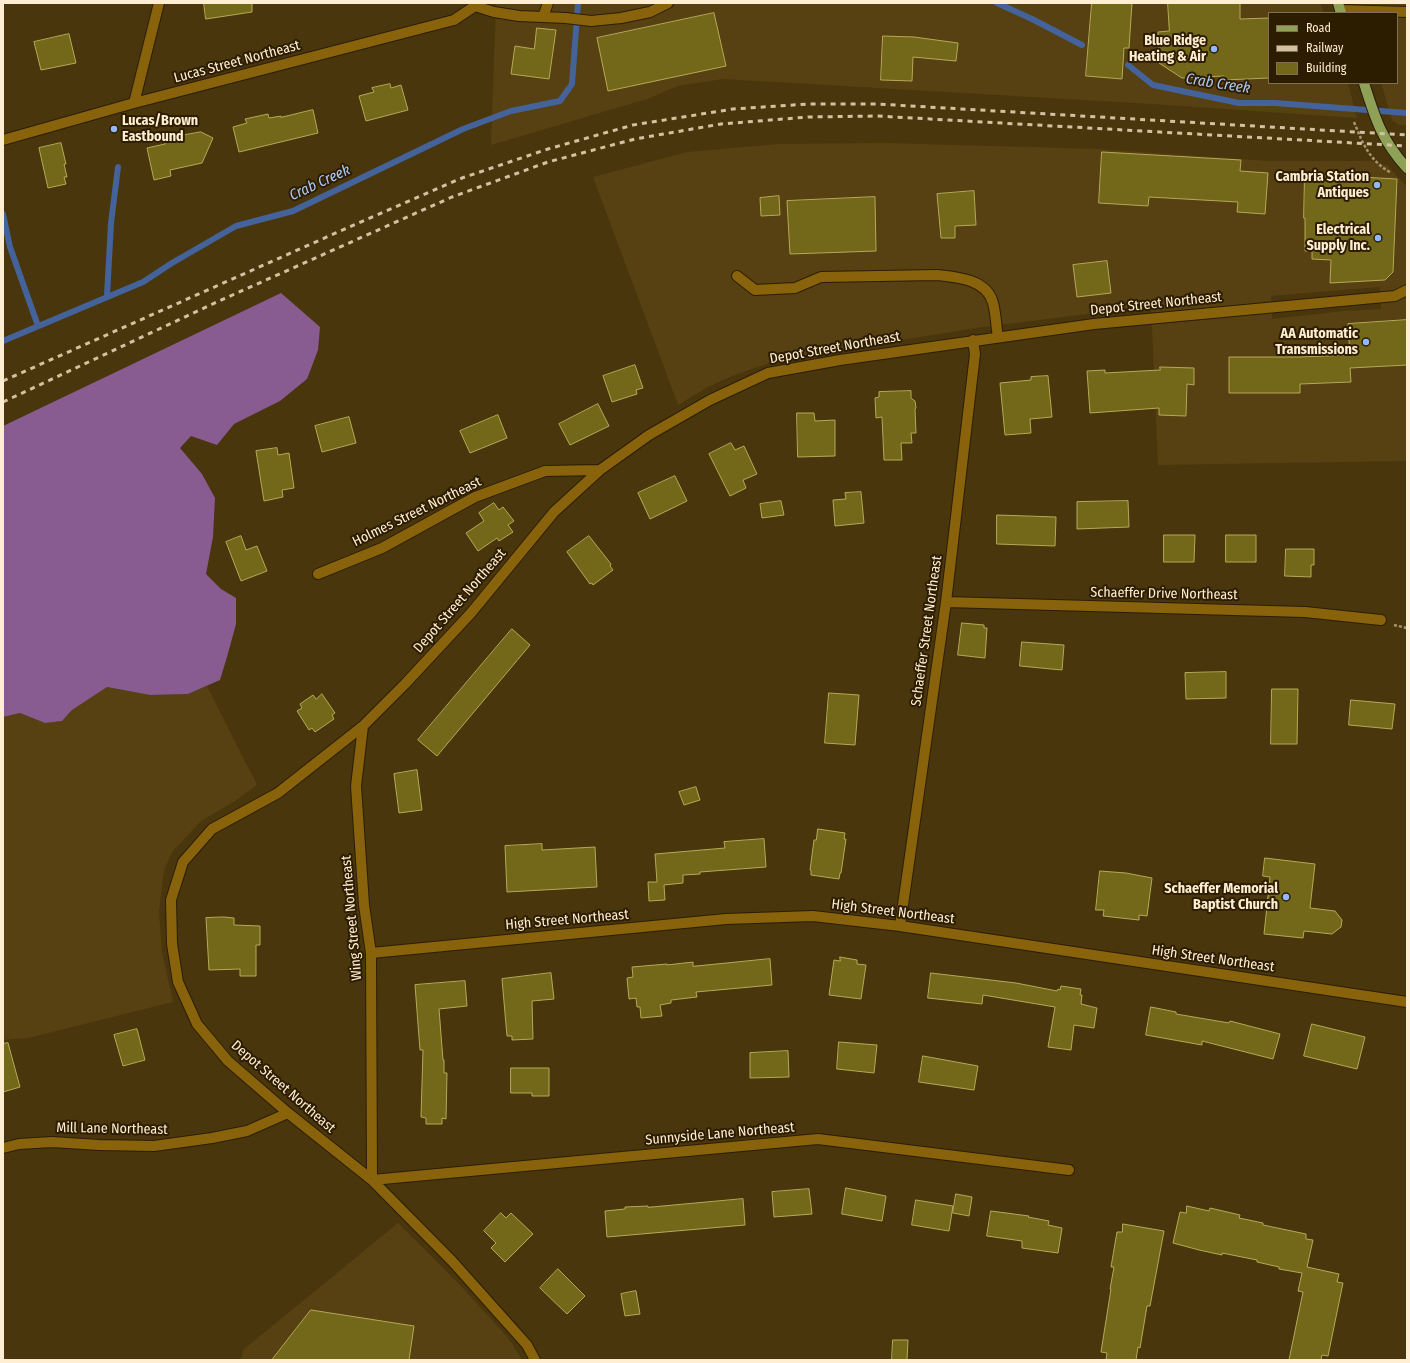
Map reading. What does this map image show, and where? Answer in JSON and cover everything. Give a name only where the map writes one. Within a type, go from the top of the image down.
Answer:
[{"type":"main road","points":[[1364,84],[1377,122],[1388,145],[1407,168]]},
{"type":"street","points":[[134,103],[159,3]]},
{"type":"street","points":[[543,17],[548,3]]},
{"type":"street","points":[[475,4],[500,13],[519,16],[566,18],[591,21],[621,18],[650,12],[668,3]]},
{"type":"street","name":"Lucas Street Northeast","points":[[3,140],[134,103],[454,20],[475,4]]},
{"type":"street","points":[[1340,9],[1407,12]]},
{"type":"street","points":[[737,276],[755,290],[796,288],[821,277],[937,275],[956,277],[972,282],[985,289],[993,301],[998,337]]},
{"type":"street","name":"Depot Street Northeast","points":[[535,1360],[527,1345],[457,1267],[372,1180],[288,1113],[228,1061],[197,1024],[178,982],[172,944],[171,900],[183,862],[212,830],[278,793],[363,726],[405,684],[470,613],[554,512],[600,470],[649,435],[710,400],[768,373],[840,360],[1094,324],[1395,296],[1407,290]]},
{"type":"street","name":"Schaeffer Street Northeast","points":[[900,926],[946,602],[975,354],[973,340]]},
{"type":"street","name":"Holmes Street Northeast","points":[[318,574],[382,548],[475,497],[538,473],[546,471],[600,470]]},
{"type":"street","name":"Schaeffer Drive Northeast","points":[[946,602],[1305,612],[1381,620]]},
{"type":"street","name":"Wing Street Northeast","points":[[363,726],[356,786],[364,904],[371,953],[372,1180]]},
{"type":"street","name":"High Street Northeast","points":[[371,953],[726,919],[813,916],[900,926],[1407,1002]]},
{"type":"street","name":"Mill Lane Northeast","points":[[3,1148],[19,1144],[52,1142],[154,1146],[212,1138],[247,1130],[288,1113]]},
{"type":"street","name":"Sunnyside Lane Northeast","points":[[372,1180],[818,1139],[1069,1170]]},
{"type":"path","points":[[1354,122],[1363,144],[1371,156],[1381,167],[1392,174]]},
{"type":"shaded area","points":[[496,3],[1320,3],[1324,12],[1268,12],[1268,84],[1348,84],[1357,118],[1152,104],[723,79],[678,86],[647,99],[491,145]]},
{"type":"shaded area","points":[[1355,3],[1407,3],[1407,125],[1399,125],[1392,120],[1381,84],[1398,84],[1398,12],[1358,12]]},
{"type":"shaded area","points":[[886,143],[1097,149],[1270,161],[1372,161],[1388,166],[1407,187],[1407,461],[1158,465],[1151,306],[976,328],[778,360],[732,376],[706,388],[678,405],[593,177],[687,152],[778,144]],"holes":[[[1380,287],[1381,309],[1344,311],[1272,319],[1271,296]]]},
{"type":"shaded area","points":[[281,293],[320,327],[318,350],[307,379],[280,401],[234,424],[217,445],[191,436],[180,448],[202,474],[215,498],[213,537],[206,574],[221,589],[236,598],[236,624],[220,680],[188,694],[150,695],[107,687],[72,710],[62,721],[45,723],[20,713],[3,717],[3,426]]},
{"type":"shaded area","points":[[207,686],[257,785],[235,801],[201,821],[173,851],[164,870],[159,912],[162,952],[173,1002],[28,1038],[3,1040],[3,717],[20,713],[45,723],[62,721],[72,710],[107,687],[150,695],[188,694]]},
{"type":"shaded area","points":[[398,1223],[459,1284],[503,1332],[522,1360],[241,1360],[243,1350]]},
{"type":"building","points":[[204,3],[252,3],[252,12],[206,19]]},
{"type":"building","points":[[1092,3],[1132,3],[1129,48],[1124,48],[1122,79],[1086,76]]},
{"type":"building","name":"Blue Ridge Heating & Air","points":[[1168,3],[1240,3],[1240,19],[1268,18],[1268,78],[1224,80],[1224,76],[1182,78],[1159,63],[1158,32],[1169,31]]},
{"type":"building","points":[[714,13],[726,66],[608,91],[597,38]]},
{"type":"building","points":[[537,28],[556,30],[549,79],[511,74],[515,46],[534,49]]},
{"type":"building","points":[[69,34],[76,63],[41,70],[34,42]]},
{"type":"building","points":[[883,36],[914,37],[958,43],[956,61],[913,57],[912,81],[881,80]]},
{"type":"building","points":[[390,84],[391,88],[401,85],[408,110],[366,121],[359,96],[374,92],[372,88]]},
{"type":"building","points":[[313,110],[318,133],[239,152],[233,127],[247,123],[245,119],[268,114],[269,118],[281,117]]},
{"type":"building","points":[[201,132],[213,138],[202,163],[170,170],[171,176],[154,180],[147,148],[165,144],[164,139]]},
{"type":"building","points":[[61,143],[66,164],[64,164],[67,177],[64,177],[66,184],[48,188],[39,148]]},
{"type":"building","points":[[1102,152],[1241,160],[1240,171],[1268,173],[1265,214],[1237,212],[1238,202],[1149,197],[1148,206],[1099,203]]},
{"type":"building","points":[[1305,174],[1397,179],[1393,272],[1385,280],[1330,283],[1331,260],[1312,259],[1312,251],[1305,251]]},
{"type":"building","points":[[974,191],[976,225],[955,226],[955,238],[941,238],[937,194]]},
{"type":"building","points":[[779,196],[780,215],[761,216],[760,198]]},
{"type":"building","points":[[875,197],[876,251],[790,254],[787,201]]},
{"type":"building","points":[[1107,261],[1111,293],[1077,297],[1073,265]]},
{"type":"building","points":[[1407,320],[1407,365],[1350,368],[1351,382],[1300,384],[1300,393],[1229,393],[1229,357],[1350,355],[1348,324]]},
{"type":"building","points":[[635,365],[643,388],[636,390],[637,394],[612,402],[603,376]]},
{"type":"building","points":[[1160,367],[1194,368],[1194,385],[1187,384],[1186,416],[1159,415],[1159,408],[1090,413],[1087,371],[1105,370],[1105,373],[1160,370]]},
{"type":"building","points":[[1048,376],[1052,417],[1030,419],[1031,433],[1005,435],[1000,383],[1031,380],[1031,377]]},
{"type":"building","points":[[911,391],[911,398],[915,401],[916,408],[916,433],[911,433],[912,443],[901,443],[902,460],[884,460],[882,417],[876,418],[875,398],[879,397],[879,392]]},
{"type":"building","points":[[598,404],[609,426],[570,445],[559,424]]},
{"type":"building","points":[[797,413],[814,413],[815,421],[835,420],[835,456],[798,457]]},
{"type":"building","points":[[498,415],[507,438],[470,453],[460,431]]},
{"type":"building","points":[[349,417],[356,443],[322,452],[315,426]]},
{"type":"building","points":[[731,443],[735,450],[744,446],[757,474],[743,480],[746,488],[730,496],[709,454]]},
{"type":"building","points":[[277,448],[278,455],[289,453],[294,488],[282,490],[283,497],[264,501],[256,451]]},
{"type":"building","points":[[675,476],[687,501],[650,519],[638,493]]},
{"type":"building","points":[[861,492],[864,523],[835,526],[833,500],[846,499],[845,493]]},
{"type":"building","points":[[781,501],[784,515],[762,518],[760,504]]},
{"type":"building","points":[[1128,501],[1129,527],[1077,529],[1077,502]]},
{"type":"building","points":[[494,503],[499,510],[503,507],[514,521],[508,525],[513,532],[499,541],[497,538],[478,551],[466,533],[484,521],[479,513]]},
{"type":"building","points":[[997,515],[1056,517],[1055,546],[997,544]]},
{"type":"building","points":[[1164,535],[1195,535],[1194,562],[1164,562]]},
{"type":"building","points":[[1226,535],[1256,535],[1256,562],[1226,562]]},
{"type":"building","points":[[241,536],[246,550],[257,546],[267,571],[241,581],[226,542]]},
{"type":"building","points":[[589,536],[611,564],[610,566],[613,570],[593,585],[592,583],[590,584],[567,552]]},
{"type":"building","points":[[1286,549],[1314,549],[1314,565],[1311,565],[1311,577],[1285,576]]},
{"type":"building","points":[[962,623],[984,625],[984,628],[987,628],[985,658],[958,655]]},
{"type":"building","points":[[512,629],[530,645],[437,756],[418,740]]},
{"type":"building","points":[[1022,642],[1064,645],[1062,670],[1020,666]]},
{"type":"building","points":[[1226,672],[1226,698],[1186,699],[1185,673]]},
{"type":"building","points":[[1272,689],[1298,689],[1297,744],[1271,744]]},
{"type":"building","points":[[829,693],[859,695],[855,745],[825,743]]},
{"type":"building","points":[[322,694],[335,713],[332,715],[334,719],[315,732],[312,728],[309,730],[297,711],[302,708],[300,704],[313,695],[316,699]]},
{"type":"building","points":[[1351,700],[1395,704],[1392,729],[1349,725]]},
{"type":"building","points":[[417,770],[422,810],[399,813],[394,774]]},
{"type":"building","points":[[696,787],[700,800],[684,805],[679,792]]},
{"type":"building","points":[[818,829],[845,833],[844,839],[846,839],[839,879],[811,875],[810,870],[814,840],[816,840]]},
{"type":"building","points":[[764,839],[766,867],[700,872],[700,874],[683,875],[683,883],[664,885],[665,900],[649,901],[648,882],[657,882],[655,854],[725,848],[724,842]]},
{"type":"building","points":[[542,844],[542,850],[595,847],[597,887],[507,892],[505,846]]},
{"type":"building","name":"Schaeffer Memorial Baptist Church","points":[[1265,858],[1315,864],[1310,908],[1335,911],[1342,920],[1341,927],[1332,934],[1304,931],[1303,938],[1264,934],[1270,877],[1263,876]]},
{"type":"building","points":[[1100,871],[1126,873],[1152,878],[1147,916],[1139,915],[1139,920],[1103,916],[1104,910],[1096,910]]},
{"type":"building","points":[[206,918],[234,918],[234,925],[260,926],[260,945],[256,945],[256,976],[240,976],[240,969],[209,970]]},
{"type":"building","points":[[840,957],[857,960],[857,964],[866,965],[861,999],[829,995],[834,960],[840,961]]},
{"type":"building","points":[[770,959],[772,985],[696,992],[697,997],[671,1000],[671,1003],[660,1005],[662,1016],[641,1018],[640,1007],[637,1007],[636,998],[629,999],[627,978],[633,977],[632,967],[693,962],[693,966]]},
{"type":"building","points":[[551,973],[554,999],[532,1001],[533,1039],[512,1040],[512,1036],[507,1036],[502,979]]},
{"type":"building","points":[[931,973],[1016,983],[1057,991],[1058,989],[1060,990],[1061,986],[1081,989],[1081,1004],[1097,1008],[1094,1028],[1074,1025],[1071,1050],[1048,1047],[1055,1007],[983,995],[982,1004],[928,998]]},
{"type":"building","points":[[465,981],[467,1006],[439,1009],[444,1073],[447,1073],[446,1119],[442,1118],[442,1124],[426,1124],[426,1118],[421,1117],[423,1050],[420,1050],[415,985]]},
{"type":"building","points":[[1151,1007],[1176,1012],[1176,1014],[1229,1023],[1230,1021],[1280,1034],[1273,1059],[1202,1041],[1202,1045],[1146,1035]]},
{"type":"building","points":[[1312,1024],[1365,1037],[1357,1069],[1304,1056]]},
{"type":"building","points":[[137,1029],[145,1060],[123,1066],[114,1035]]},
{"type":"building","points":[[839,1042],[877,1045],[874,1073],[837,1069]]},
{"type":"building","points":[[8,1043],[20,1087],[3,1092],[3,1044]]},
{"type":"building","points":[[788,1051],[789,1077],[750,1078],[750,1053]]},
{"type":"building","points":[[923,1056],[978,1066],[974,1090],[919,1082]]},
{"type":"building","points":[[511,1068],[549,1068],[549,1096],[532,1096],[532,1093],[511,1093]]},
{"type":"building","points":[[846,1188],[886,1196],[882,1221],[842,1214]]},
{"type":"building","points":[[809,1189],[812,1214],[774,1217],[772,1192]]},
{"type":"building","points":[[956,1194],[972,1197],[969,1216],[953,1213]]},
{"type":"building","points":[[743,1199],[745,1225],[607,1237],[605,1211],[625,1209],[625,1207],[648,1207]]},
{"type":"building","points":[[916,1200],[953,1206],[949,1231],[912,1225]]},
{"type":"building","points":[[1187,1206],[1209,1211],[1210,1208],[1240,1215],[1239,1218],[1263,1223],[1263,1225],[1306,1234],[1306,1239],[1313,1240],[1307,1267],[1339,1274],[1337,1282],[1343,1283],[1328,1356],[1322,1355],[1321,1360],[1289,1360],[1303,1292],[1298,1291],[1302,1273],[1279,1269],[1279,1267],[1257,1262],[1257,1260],[1222,1253],[1222,1255],[1173,1243],[1180,1212],[1186,1213]]},
{"type":"building","points":[[991,1211],[1029,1216],[1028,1217],[1049,1221],[1048,1225],[1062,1228],[1058,1253],[1022,1248],[1022,1241],[987,1236]]},
{"type":"building","points":[[501,1213],[506,1218],[511,1213],[533,1234],[505,1262],[491,1248],[496,1243],[484,1231]]},
{"type":"building","points":[[1123,1224],[1164,1231],[1150,1306],[1147,1306],[1140,1348],[1138,1347],[1136,1360],[1106,1360],[1107,1353],[1101,1352],[1114,1267],[1111,1267],[1117,1232],[1122,1232]]},
{"type":"building","points":[[558,1269],[585,1296],[567,1314],[540,1288]]},
{"type":"building","points":[[636,1291],[640,1314],[625,1316],[621,1294]]},
{"type":"building","points":[[311,1310],[414,1326],[409,1360],[272,1360]]},
{"type":"building","points":[[893,1340],[908,1340],[907,1360],[892,1360]]},
{"type":"waterway","name":"Crab Creek","points":[[3,341],[143,282],[172,263],[236,226],[293,211],[463,129],[511,111],[560,101],[572,84],[578,3]]},
{"type":"waterway","name":"Crab Creek","points":[[997,3],[1082,45]]},
{"type":"waterway","name":"Crab Creek","points":[[1128,65],[1153,85],[1239,103],[1275,103],[1407,113]]},
{"type":"waterway","points":[[107,296],[111,223],[118,167]]},
{"type":"waterway","points":[[3,214],[10,247],[38,326]]},
{"type":"railway","points":[[3,381],[462,178],[548,149],[633,125],[733,109],[808,104],[877,104],[1407,135]]},
{"type":"railway","points":[[3,402],[219,301],[452,197],[548,162],[635,139],[721,124],[808,117],[877,116],[1407,146]]},
{"type":"place","name":"Blue Ridge Heating & Air","points":[[1214,49]]},
{"type":"place","name":"Lucas/Brown Eastbound","points":[[114,129]]},
{"type":"place","name":"Cambria Station Antiques","points":[[1377,185]]},
{"type":"place","name":"Electrical Supply Inc.","points":[[1378,238]]},
{"type":"place","name":"AA Automatic Transmissions","points":[[1366,342]]},
{"type":"place","name":"Schaeffer Memorial Baptist Church","points":[[1286,897]]}]
